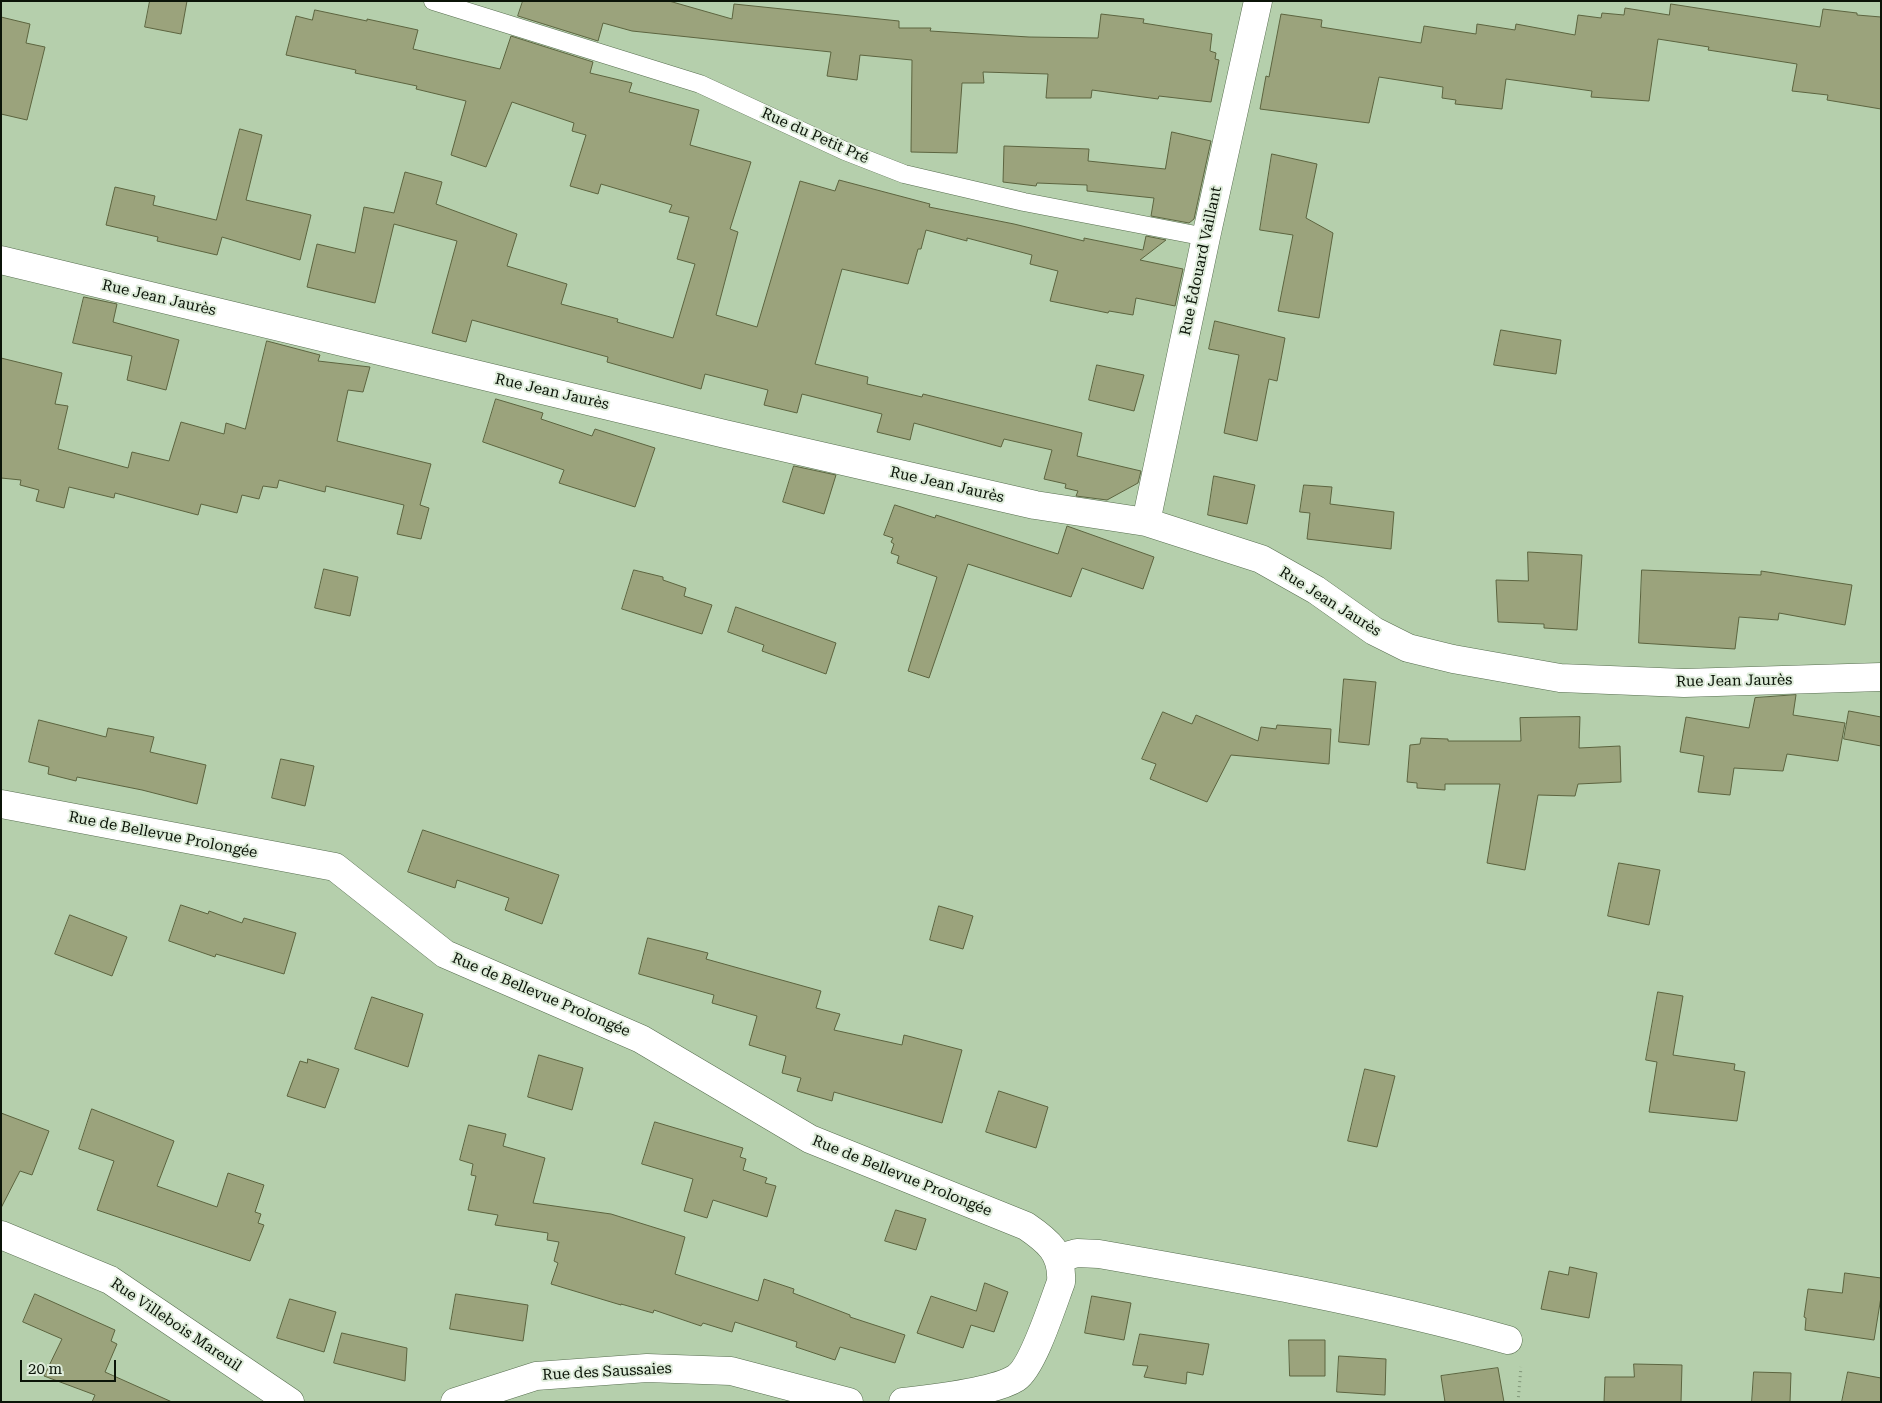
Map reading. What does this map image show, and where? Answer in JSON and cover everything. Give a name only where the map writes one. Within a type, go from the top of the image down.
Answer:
[{"type":"street","name":"Rue Édouard Vaillant","points":[[1146,522],[1258,1]]},
{"type":"street","name":"Rue Jean Jaurès","points":[[1,260],[716,432],[1015,501],[1146,522],[1261,559],[1316,590],[1374,631],[1408,648],[1453,659],[1560,678],[1589,680],[1684,683],[1881,677]]},
{"type":"street","name":"Rue de Bellevue Prolongée","points":[[1,804],[336,867],[445,954],[641,1038],[810,1140],[1026,1226],[1042,1237],[1059,1258]]},
{"type":"street","name":"Rue Villebois Mareuil","points":[[1,1235],[110,1280],[290,1402]]},
{"type":"street","points":[[903,1402],[955,1395],[992,1387],[1016,1378],[1030,1362],[1061,1282],[1062,1269],[1059,1258],[1077,1254],[1099,1254],[1272,1284],[1447,1323],[1508,1340]]},
{"type":"street","name":"Rue des Saussaies","points":[[455,1402],[536,1376],[647,1368],[731,1371],[849,1402]]},
{"type":"lane","name":"Rue du Petit Pré","points":[[433,1],[700,84],[845,151],[904,174],[1024,202],[1206,237]]},
{"type":"building","points":[[150,1],[187,1],[181,34],[145,27]]},
{"type":"building","points":[[523,1],[669,1],[732,19],[734,4],[899,21],[899,28],[931,28],[930,31],[1029,37],[1098,38],[1101,14],[1144,19],[1143,23],[1212,34],[1210,51],[1216,53],[1215,59],[1219,60],[1211,102],[1159,96],[1158,99],[1092,90],[1091,98],[1046,98],[1048,74],[983,72],[984,83],[962,83],[957,153],[911,152],[912,60],[860,55],[857,80],[827,76],[831,52],[632,31],[603,23],[598,41],[518,16]]},
{"type":"building","points":[[1671,4],[1820,27],[1823,9],[1881,17],[1881,109],[1827,100],[1828,95],[1792,91],[1797,64],[1708,50],[1709,47],[1658,39],[1649,101],[1591,97],[1592,91],[1506,79],[1502,109],[1455,104],[1456,100],[1442,98],[1443,87],[1379,77],[1369,123],[1260,109],[1266,76],[1269,77],[1281,14],[1322,20],[1321,27],[1421,43],[1424,26],[1476,34],[1477,24],[1515,30],[1516,24],[1575,35],[1578,15],[1601,18],[1602,13],[1624,15],[1625,8],[1669,15]]},
{"type":"building","points":[[315,10],[418,30],[413,49],[500,69],[511,36],[593,62],[590,73],[632,83],[629,92],[699,110],[690,145],[751,162],[730,229],[738,232],[716,315],[757,327],[800,181],[835,191],[839,180],[930,204],[929,207],[1014,224],[1084,241],[1084,238],[1143,250],[1146,236],[1166,240],[1140,260],[1183,269],[1175,306],[1136,298],[1133,315],[1109,311],[1108,313],[1050,301],[1058,271],[1030,264],[1032,255],[967,238],[967,241],[926,230],[921,249],[918,249],[908,284],[842,269],[815,364],[868,377],[867,384],[922,397],[923,394],[1082,433],[1077,456],[1141,471],[1138,483],[1107,500],[1076,496],[1078,491],[1065,488],[1066,484],[1044,479],[1052,450],[1004,439],[1001,447],[914,423],[910,440],[877,432],[882,414],[802,394],[797,413],[764,405],[768,390],[705,374],[701,389],[607,362],[608,357],[472,320],[466,342],[432,333],[457,241],[394,224],[375,303],[307,287],[317,244],[355,253],[364,207],[394,213],[405,172],[442,182],[436,204],[517,234],[507,266],[567,284],[561,304],[618,319],[617,322],[673,338],[695,264],[677,259],[689,217],[669,212],[672,205],[601,184],[598,194],[570,186],[586,135],[572,131],[574,123],[512,102],[486,167],[451,155],[466,101],[416,89],[417,86],[355,73],[356,70],[286,55],[296,16],[312,20]]},
{"type":"building","points":[[1,17],[30,24],[26,43],[45,47],[27,120],[1,114]]},
{"type":"building","points":[[240,129],[262,135],[246,200],[311,215],[300,260],[222,237],[217,255],[157,241],[158,237],[106,225],[115,187],[155,196],[153,205],[216,220]]},
{"type":"building","points":[[1172,132],[1211,141],[1194,219],[1189,223],[1151,216],[1154,198],[1087,191],[1087,185],[1037,183],[1036,186],[1003,182],[1004,146],[1089,149],[1088,161],[1165,169]]},
{"type":"building","points":[[1272,154],[1317,164],[1306,218],[1333,233],[1319,318],[1278,311],[1293,235],[1260,230]]},
{"type":"building","points":[[84,297],[117,304],[113,322],[179,340],[166,390],[127,380],[132,356],[73,343]]},
{"type":"building","points":[[1215,321],[1285,338],[1277,381],[1269,379],[1257,441],[1224,433],[1239,355],[1209,349]]},
{"type":"building","points":[[1501,330],[1561,340],[1556,374],[1494,365]]},
{"type":"building","points":[[267,341],[320,355],[318,361],[370,367],[363,392],[348,390],[337,441],[431,464],[420,505],[429,508],[421,539],[397,534],[404,505],[326,486],[325,492],[279,480],[277,488],[263,486],[259,499],[242,495],[237,513],[201,504],[198,515],[115,493],[114,498],[69,487],[64,508],[36,501],[39,490],[20,485],[21,480],[1,478],[1,358],[62,373],[55,404],[68,406],[58,449],[128,468],[132,452],[169,461],[181,422],[224,434],[226,423],[245,429]]},
{"type":"building","points":[[1097,365],[1144,375],[1134,411],[1089,400]]},
{"type":"building","points":[[496,399],[543,413],[541,419],[592,436],[595,429],[655,448],[635,507],[559,483],[564,470],[483,442]]},
{"type":"building","points":[[794,466],[836,475],[824,514],[783,502]]},
{"type":"building","points":[[1214,476],[1255,485],[1247,524],[1208,515]]},
{"type":"building","points":[[1304,485],[1332,487],[1330,504],[1394,512],[1391,549],[1307,539],[1310,513],[1300,512]]},
{"type":"building","points":[[895,505],[935,518],[936,515],[1058,554],[1067,526],[1154,557],[1143,589],[1082,568],[1071,597],[968,564],[929,678],[908,671],[937,577],[897,563],[899,556],[891,553],[894,544],[891,542],[893,538],[884,535]]},
{"type":"building","points":[[1528,552],[1582,555],[1577,630],[1544,628],[1544,624],[1498,622],[1496,580],[1528,581]]},
{"type":"building","points":[[324,569],[358,577],[350,616],[315,608]]},
{"type":"building","points":[[634,570],[663,577],[663,580],[686,588],[684,596],[712,605],[702,634],[622,609]]},
{"type":"building","points":[[1642,570],[1761,575],[1761,571],[1852,585],[1845,625],[1779,613],[1778,620],[1739,617],[1735,649],[1639,643]]},
{"type":"building","points":[[736,607],[836,643],[826,674],[762,651],[764,645],[728,632]]},
{"type":"building","points":[[1344,679],[1376,682],[1369,745],[1339,742]]},
{"type":"building","points":[[1796,695],[1793,715],[1845,723],[1838,761],[1787,754],[1783,771],[1734,768],[1730,795],[1698,792],[1704,756],[1680,752],[1686,717],[1749,728],[1755,698]]},
{"type":"building","points":[[1849,711],[1881,717],[1881,746],[1844,739]]},
{"type":"building","points":[[1163,712],[1192,724],[1196,715],[1258,741],[1261,727],[1276,729],[1277,725],[1331,729],[1329,764],[1231,755],[1207,802],[1150,779],[1156,764],[1142,759]]},
{"type":"building","points":[[1580,717],[1579,748],[1620,746],[1621,782],[1578,784],[1575,796],[1538,795],[1525,870],[1487,863],[1500,784],[1445,784],[1445,790],[1417,788],[1417,783],[1407,782],[1410,745],[1420,744],[1421,738],[1448,739],[1448,741],[1521,741],[1520,718]]},
{"type":"building","points":[[39,720],[106,737],[108,728],[154,737],[150,752],[206,765],[197,804],[142,790],[77,777],[76,781],[48,774],[49,767],[29,762]]},
{"type":"building","points":[[281,759],[314,766],[305,806],[272,798]]},
{"type":"building","points":[[423,830],[559,875],[542,924],[505,910],[509,898],[457,880],[455,888],[408,872]]},
{"type":"building","points":[[1619,863],[1660,870],[1649,925],[1608,916]]},
{"type":"building","points":[[181,905],[208,914],[209,911],[242,923],[244,918],[296,933],[284,974],[216,954],[215,957],[169,941]]},
{"type":"building","points":[[939,906],[973,916],[963,949],[930,940]]},
{"type":"building","points":[[70,915],[127,937],[112,976],[55,954]]},
{"type":"building","points":[[648,938],[708,953],[706,959],[821,991],[816,1008],[840,1014],[834,1030],[902,1045],[904,1035],[962,1050],[942,1123],[834,1092],[832,1101],[797,1091],[801,1078],[782,1073],[786,1056],[749,1045],[757,1016],[712,1003],[714,995],[639,974]]},
{"type":"building","points":[[1658,992],[1683,996],[1673,1055],[1735,1064],[1734,1070],[1745,1072],[1737,1121],[1649,1112],[1657,1062],[1646,1060]]},
{"type":"building","points":[[372,997],[423,1014],[408,1067],[355,1049]]},
{"type":"building","points":[[539,1055],[583,1068],[572,1110],[528,1097]]},
{"type":"building","points":[[308,1059],[339,1069],[325,1108],[287,1096],[300,1061],[307,1063]]},
{"type":"building","points":[[1365,1069],[1395,1076],[1377,1147],[1348,1141]]},
{"type":"building","points":[[999,1091],[1048,1107],[1036,1148],[986,1132]]},
{"type":"building","points":[[92,1109],[174,1141],[157,1186],[217,1207],[228,1173],[264,1185],[255,1212],[261,1214],[258,1223],[264,1225],[250,1261],[97,1210],[114,1161],[79,1149]]},
{"type":"building","points":[[1,1113],[49,1131],[32,1175],[20,1171],[1,1208]]},
{"type":"building","points":[[655,1122],[743,1148],[740,1157],[746,1159],[743,1170],[767,1178],[765,1183],[776,1186],[767,1217],[713,1200],[707,1218],[684,1211],[693,1179],[642,1164]]},
{"type":"building","points":[[469,1125],[506,1134],[503,1146],[545,1158],[533,1203],[611,1214],[685,1237],[675,1274],[758,1301],[764,1279],[794,1289],[793,1293],[850,1315],[850,1317],[905,1335],[895,1363],[840,1347],[835,1360],[796,1347],[797,1342],[735,1322],[732,1332],[703,1323],[701,1326],[654,1310],[653,1313],[621,1305],[551,1284],[558,1263],[554,1261],[559,1242],[547,1240],[548,1233],[495,1225],[498,1215],[468,1210],[476,1176],[471,1175],[473,1164],[460,1160]]},
{"type":"building","points":[[896,1210],[926,1219],[916,1250],[885,1241]]},
{"type":"building","points":[[1570,1267],[1597,1273],[1589,1318],[1541,1309],[1549,1271],[1568,1275]]},
{"type":"building","points":[[1845,1273],[1881,1278],[1881,1297],[1874,1340],[1805,1330],[1806,1318],[1804,1317],[1808,1289],[1842,1293]]},
{"type":"building","points":[[985,1283],[1008,1292],[994,1332],[971,1325],[963,1348],[917,1333],[931,1296],[976,1311]]},
{"type":"building","points":[[35,1294],[115,1330],[111,1341],[117,1344],[105,1372],[172,1402],[92,1402],[95,1395],[44,1376],[62,1339],[23,1322]]},
{"type":"building","points":[[456,1294],[528,1305],[523,1341],[450,1329]]},
{"type":"building","points":[[1092,1296],[1131,1303],[1124,1340],[1085,1333]]},
{"type":"building","points":[[290,1299],[336,1312],[324,1352],[277,1338]]},
{"type":"building","points":[[342,1333],[407,1348],[405,1381],[334,1363]]},
{"type":"building","points":[[1140,1334],[1209,1344],[1203,1375],[1187,1372],[1186,1384],[1144,1377],[1148,1366],[1133,1365]]},
{"type":"building","points":[[1289,1340],[1325,1340],[1325,1376],[1290,1376]]},
{"type":"building","points":[[1339,1356],[1386,1359],[1385,1395],[1337,1392]]},
{"type":"building","points":[[1634,1364],[1682,1365],[1681,1402],[1604,1402],[1605,1377],[1634,1377]]},
{"type":"building","points":[[1498,1368],[1504,1402],[1445,1402],[1441,1376]]},
{"type":"building","points":[[1754,1372],[1791,1373],[1790,1402],[1752,1402]]},
{"type":"building","points":[[1848,1372],[1881,1378],[1881,1402],[1842,1402]]}]
